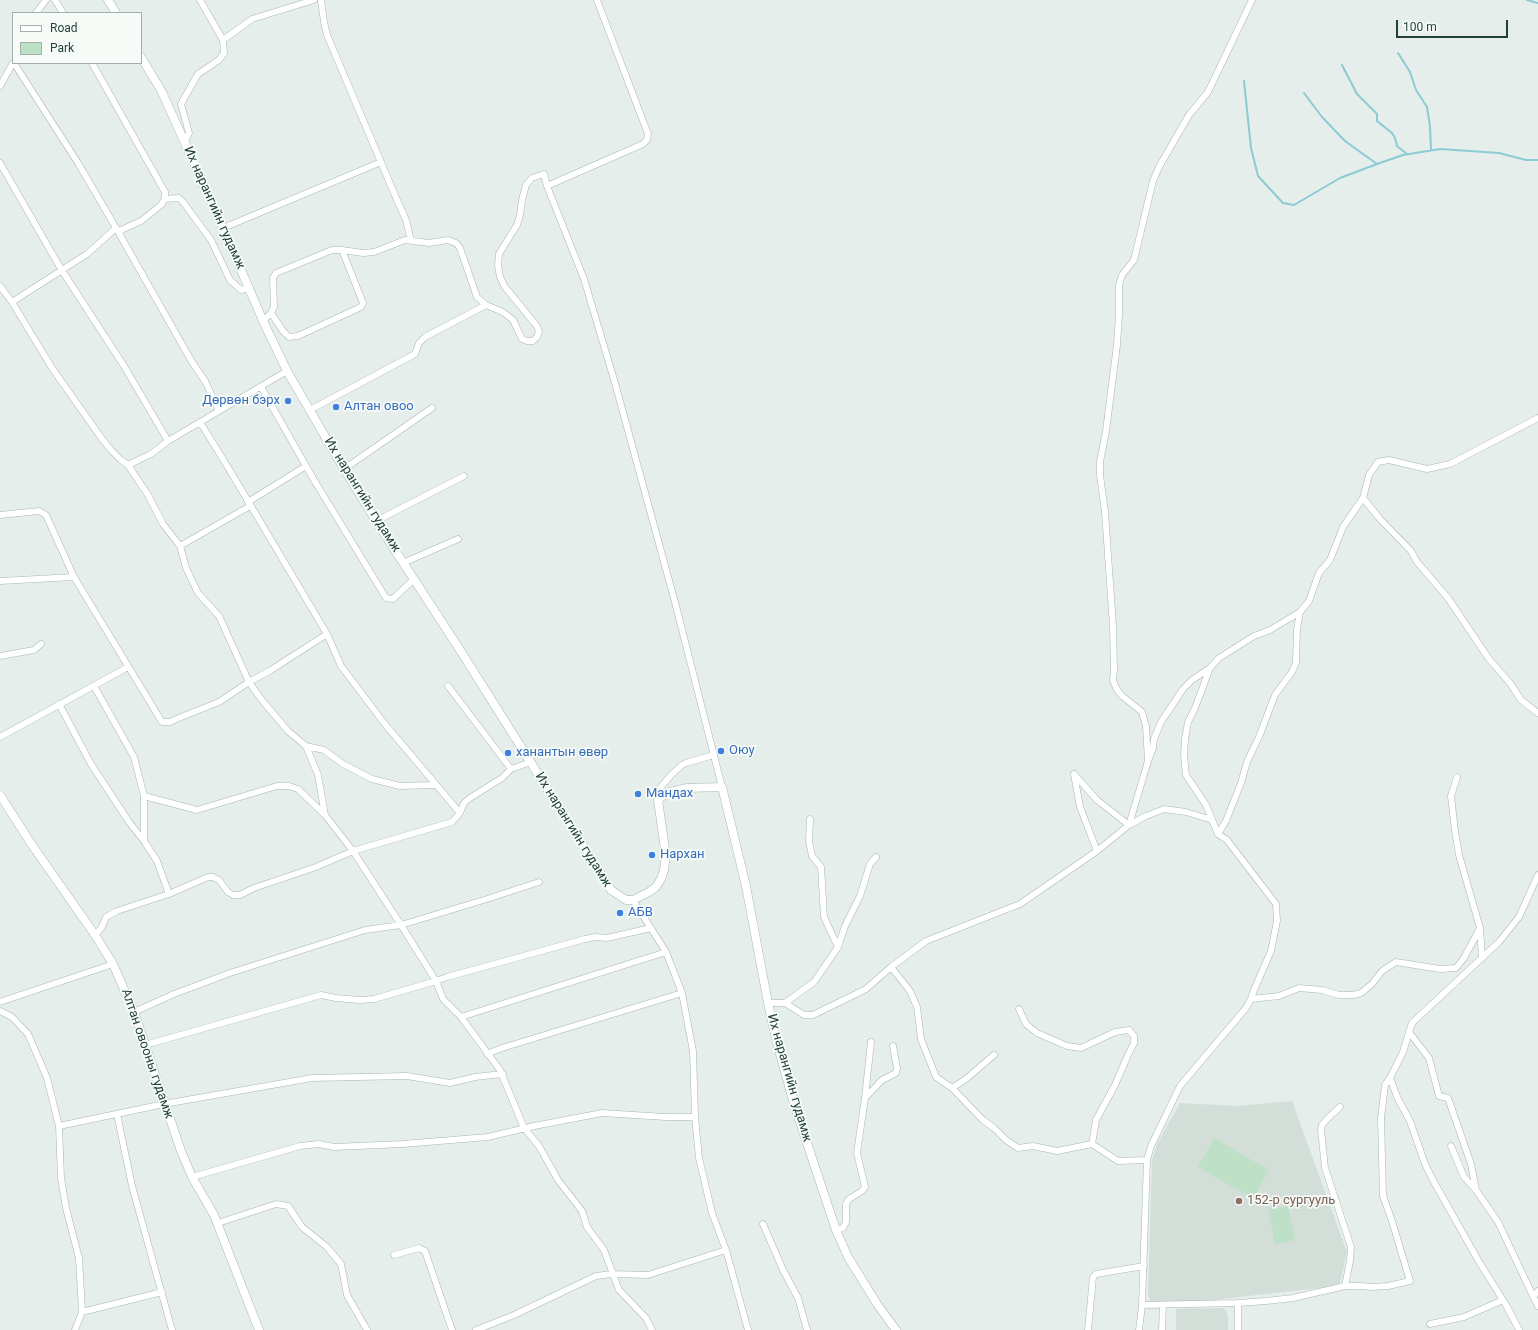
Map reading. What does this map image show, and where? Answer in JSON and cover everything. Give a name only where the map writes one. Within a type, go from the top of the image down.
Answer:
[{"type":"main road","points":[[108,0],[115,12]]},
{"type":"main road","name":"Их нарангийн гудамж","points":[[142,59],[162,92],[250,288],[263,321],[287,371],[344,469],[611,890],[626,900],[633,900]]},
{"type":"main road","points":[[633,900],[656,887],[661,880],[664,870],[666,856],[658,800],[666,794],[687,788],[722,787]]},
{"type":"main road","name":"Их нарангийн гудамж","points":[[722,787],[746,886],[777,1043],[794,1104],[836,1230],[848,1257],[896,1330]]},
{"type":"main road","name":"Алтан овооны гудамж","points":[[0,795],[32,845],[114,964],[134,1012],[181,1151],[192,1176],[218,1223],[259,1330]]},
{"type":"street","points":[[37,12],[46,0]]},
{"type":"street","points":[[55,0],[62,12]]},
{"type":"street","points":[[185,142],[189,133],[181,104],[198,74],[220,60],[224,53],[223,40],[200,0]]},
{"type":"street","points":[[223,40],[252,20],[314,0]]},
{"type":"street","points":[[321,0],[327,35],[406,220],[411,241]]},
{"type":"street","points":[[547,186],[643,144],[647,140],[648,134],[597,0]]},
{"type":"street","points":[[1148,761],[1146,726],[1142,712],[1122,695],[1116,688],[1113,680],[1113,626],[1105,512],[1100,475],[1100,462],[1106,431],[1117,345],[1120,285],[1122,275],[1134,260],[1153,181],[1159,167],[1189,115],[1208,92],[1252,0]]},
{"type":"street","points":[[0,86],[13,64]]},
{"type":"street","points":[[15,64],[78,163],[118,230],[192,362],[210,390],[219,411]]},
{"type":"street","points":[[12,302],[86,254],[118,230],[140,221],[161,205],[165,200],[165,192],[93,64]]},
{"type":"street","points":[[223,228],[381,162]]},
{"type":"street","points":[[0,163],[62,269],[124,366],[168,442]]},
{"type":"street","points":[[263,321],[271,313],[274,307],[273,278],[276,273],[332,250],[363,253],[374,252],[405,240],[429,242],[448,240],[456,243],[460,248],[477,297],[486,305],[503,312],[513,320],[522,339],[527,341],[533,340],[537,337],[539,331],[536,325],[505,287],[500,277],[498,266],[499,254],[517,225],[526,185],[532,178],[544,174],[547,186],[584,279],[615,383],[722,787]]},
{"type":"street","points":[[165,200],[180,198],[211,240],[230,280],[241,290],[250,288]]},
{"type":"street","points":[[271,313],[289,337],[298,336],[360,307],[362,303],[342,250]]},
{"type":"street","points":[[0,286],[12,302],[52,368],[102,439],[111,450],[128,465],[148,495],[163,524],[180,546],[186,568],[198,593],[219,616],[249,682],[288,731],[306,746],[324,750],[343,764],[372,779],[400,786],[436,785]]},
{"type":"street","points":[[310,410],[415,354],[418,343],[425,337],[486,305]]},
{"type":"street","points":[[128,465],[151,454],[200,422],[287,371]]},
{"type":"street","points":[[261,387],[306,466],[386,598],[392,599],[414,579]]},
{"type":"street","points":[[344,469],[432,408]]},
{"type":"street","points":[[1129,825],[1153,748],[1154,739],[1161,722],[1183,689],[1192,680],[1210,668],[1219,658],[1254,636],[1270,630],[1300,612],[1309,601],[1319,573],[1330,560],[1343,527],[1363,498],[1369,475],[1378,462],[1389,460],[1427,469],[1450,464],[1538,418]]},
{"type":"street","points":[[200,422],[327,634],[341,666],[384,723],[460,813]]},
{"type":"street","points":[[180,546],[249,504],[306,466]]},
{"type":"street","points":[[376,521],[464,476]]},
{"type":"street","points":[[1363,498],[1380,519],[1411,551],[1417,562],[1448,598],[1489,659],[1510,683],[1521,700],[1538,713]]},
{"type":"street","points":[[0,515],[39,511],[46,515],[74,577],[162,722],[170,722],[219,702],[327,634]]},
{"type":"street","points":[[403,563],[458,539]]},
{"type":"street","points":[[0,581],[74,577]]},
{"type":"street","points":[[1218,834],[1226,821],[1241,783],[1247,762],[1259,737],[1275,695],[1292,672],[1296,663],[1297,630],[1300,612]]},
{"type":"street","points":[[0,656],[34,650],[41,644]]},
{"type":"street","points":[[0,737],[128,667]]},
{"type":"street","points":[[1139,1330],[1144,1266],[1147,1160],[1151,1146],[1180,1086],[1246,1008],[1271,951],[1277,921],[1276,904],[1227,840],[1218,834],[1206,805],[1186,775],[1184,755],[1188,722],[1195,708],[1210,668]]},
{"type":"street","points":[[94,686],[134,757],[144,796],[144,841]]},
{"type":"street","points":[[448,686],[512,769]]},
{"type":"street","points":[[59,704],[91,764],[129,822],[157,861],[169,894]]},
{"type":"street","points":[[306,746],[318,775],[325,815]]},
{"type":"street","points":[[658,800],[661,787],[671,775],[682,766],[686,763],[714,755]]},
{"type":"street","points":[[95,935],[102,927],[106,917],[117,911],[169,894],[208,878],[213,877],[220,880],[228,892],[233,895],[240,895],[254,888],[316,867],[354,852],[452,822],[460,813],[464,803],[484,788],[502,778],[512,769],[531,762]]},
{"type":"street","points":[[1097,851],[1080,807],[1074,774],[1098,800],[1129,825]]},
{"type":"street","points":[[1457,778],[1451,796],[1455,830],[1459,855],[1480,928],[1482,958]]},
{"type":"street","points":[[144,796],[198,810],[277,786],[289,786],[298,789],[325,815],[354,852],[401,925],[436,981],[443,999],[461,1017],[503,1074],[524,1128],[539,1146],[558,1180],[582,1211],[587,1227],[604,1250],[619,1290],[646,1318],[652,1330]]},
{"type":"street","points":[[768,1003],[785,1003],[804,1015],[812,1016],[866,989],[891,967],[926,941],[1020,904],[1097,851],[1129,825],[1146,816],[1164,809],[1186,812],[1212,820]]},
{"type":"street","points":[[810,819],[809,841],[812,856],[821,868],[824,917],[838,947]]},
{"type":"street","points":[[785,1003],[814,982],[838,947],[845,926],[860,896],[870,864],[876,857]]},
{"type":"street","points":[[1142,1305],[1238,1303],[1294,1298],[1345,1286],[1372,1288],[1410,1281],[1383,1196],[1381,1118],[1385,1085],[1403,1052],[1412,1024],[1426,1009],[1499,942],[1519,917],[1538,875]]},
{"type":"street","points":[[134,1012],[174,994],[230,973],[364,930],[401,925],[539,882]]},
{"type":"street","points":[[633,900],[666,952],[682,993],[693,1051],[694,1117],[699,1158],[712,1213],[726,1250],[748,1330]]},
{"type":"street","points":[[145,1045],[320,995],[360,1000],[374,999],[585,939],[596,937],[607,938],[650,928]]},
{"type":"street","points":[[1251,999],[1279,996],[1299,988],[1322,990],[1338,995],[1353,995],[1361,993],[1372,984],[1382,971],[1396,962],[1440,969],[1456,968],[1464,958],[1480,928]]},
{"type":"street","points":[[461,1017],[666,952]]},
{"type":"street","points":[[0,1002],[114,964]]},
{"type":"street","points":[[891,967],[910,991],[917,1007],[922,1040],[936,1077],[952,1088],[983,1120],[1006,1140],[1018,1148],[1034,1146],[1057,1151],[1092,1144],[1118,1160],[1147,1160]]},
{"type":"street","points":[[487,1054],[682,993]]},
{"type":"street","points":[[1020,1009],[1026,1024],[1037,1033],[1068,1046],[1082,1048],[1115,1032],[1129,1030],[1134,1036],[1134,1043],[1096,1120],[1092,1144]]},
{"type":"street","points":[[0,1012],[12,1017],[28,1034],[47,1078],[59,1126],[61,1178],[66,1208],[79,1258],[82,1312],[74,1330]]},
{"type":"street","points":[[1409,1032],[1429,1058],[1439,1096],[1448,1098],[1471,1164],[1476,1190]]},
{"type":"street","points":[[836,1230],[843,1228],[846,1222],[846,1204],[849,1199],[862,1191],[865,1187],[857,1153],[871,1042]]},
{"type":"street","points":[[865,1098],[882,1080],[896,1073],[897,1068],[893,1046]]},
{"type":"street","points":[[952,1088],[966,1079],[994,1055]]},
{"type":"street","points":[[59,1126],[164,1104],[312,1078],[407,1076],[450,1083],[475,1077],[503,1074]]},
{"type":"street","points":[[1390,1078],[1410,1122],[1424,1164],[1519,1330]]},
{"type":"street","points":[[1340,1107],[1322,1125],[1321,1130],[1325,1168],[1351,1247],[1345,1286]]},
{"type":"street","points":[[117,1114],[132,1186],[172,1330]]},
{"type":"street","points":[[192,1176],[300,1146],[319,1144],[334,1147],[403,1144],[488,1137],[524,1128],[602,1114],[694,1117]]},
{"type":"street","points":[[1451,1146],[1464,1177],[1476,1190],[1498,1222],[1536,1293],[1538,1306]]},
{"type":"street","points":[[218,1223],[276,1204],[288,1206],[302,1227],[326,1247],[341,1264],[347,1296],[367,1330]]},
{"type":"street","points":[[762,1224],[782,1270],[798,1298],[807,1330]]},
{"type":"street","points":[[394,1255],[419,1248],[425,1251],[452,1330]]},
{"type":"street","points":[[476,1330],[514,1315],[596,1276],[612,1274],[648,1276],[726,1250]]},
{"type":"street","points":[[1088,1330],[1093,1277],[1096,1274],[1144,1266]]},
{"type":"street","points":[[82,1312],[162,1292]]},
{"type":"street","points":[[1430,1324],[1464,1316],[1503,1300]]},
{"type":"street","points":[[1238,1303],[1238,1330]]},
{"type":"street","points":[[1162,1330],[1163,1305]]},
{"type":"shaded area","name":"152-р сургууль","points":[[1292,1101],[1347,1252],[1340,1283],[1328,1287],[1205,1301],[1151,1302],[1148,1296],[1152,1160],[1157,1144],[1180,1103],[1237,1106]]},
{"type":"shaded area","points":[[1224,1308],[1228,1315],[1228,1330],[1176,1330],[1176,1309]]},
{"type":"green space","points":[[1214,1138],[1269,1170],[1253,1199],[1198,1167]]},
{"type":"green space","points":[[1288,1206],[1295,1240],[1275,1244],[1268,1210]]},
{"type":"waterway","points":[[1527,0],[1538,3]]},
{"type":"waterway","points":[[1398,53],[1410,72],[1416,90],[1427,107],[1430,126],[1431,150]]},
{"type":"waterway","points":[[1342,65],[1357,94],[1377,114],[1377,121],[1392,133],[1397,146],[1407,154]]},
{"type":"waterway","points":[[1244,81],[1251,148],[1258,176],[1283,203],[1294,205],[1340,178],[1403,155],[1440,149],[1499,153],[1526,160],[1538,160]]},
{"type":"waterway","points":[[1304,93],[1322,117],[1345,141],[1377,164]]},
{"type":"place","name":"Дөрвөн бэрх","points":[[288,401]]},
{"type":"place","name":"Алтан овоо","points":[[336,407]]},
{"type":"place","name":"Оюу","points":[[721,751]]},
{"type":"place","name":"ханантын өвөр","points":[[508,753]]},
{"type":"place","name":"Мандах","points":[[638,794]]},
{"type":"place","name":"Нархан","points":[[652,855]]},
{"type":"place","name":"АБВ","points":[[620,913]]},
{"type":"place","name":"152-р сургууль","points":[[1239,1201]]}]
